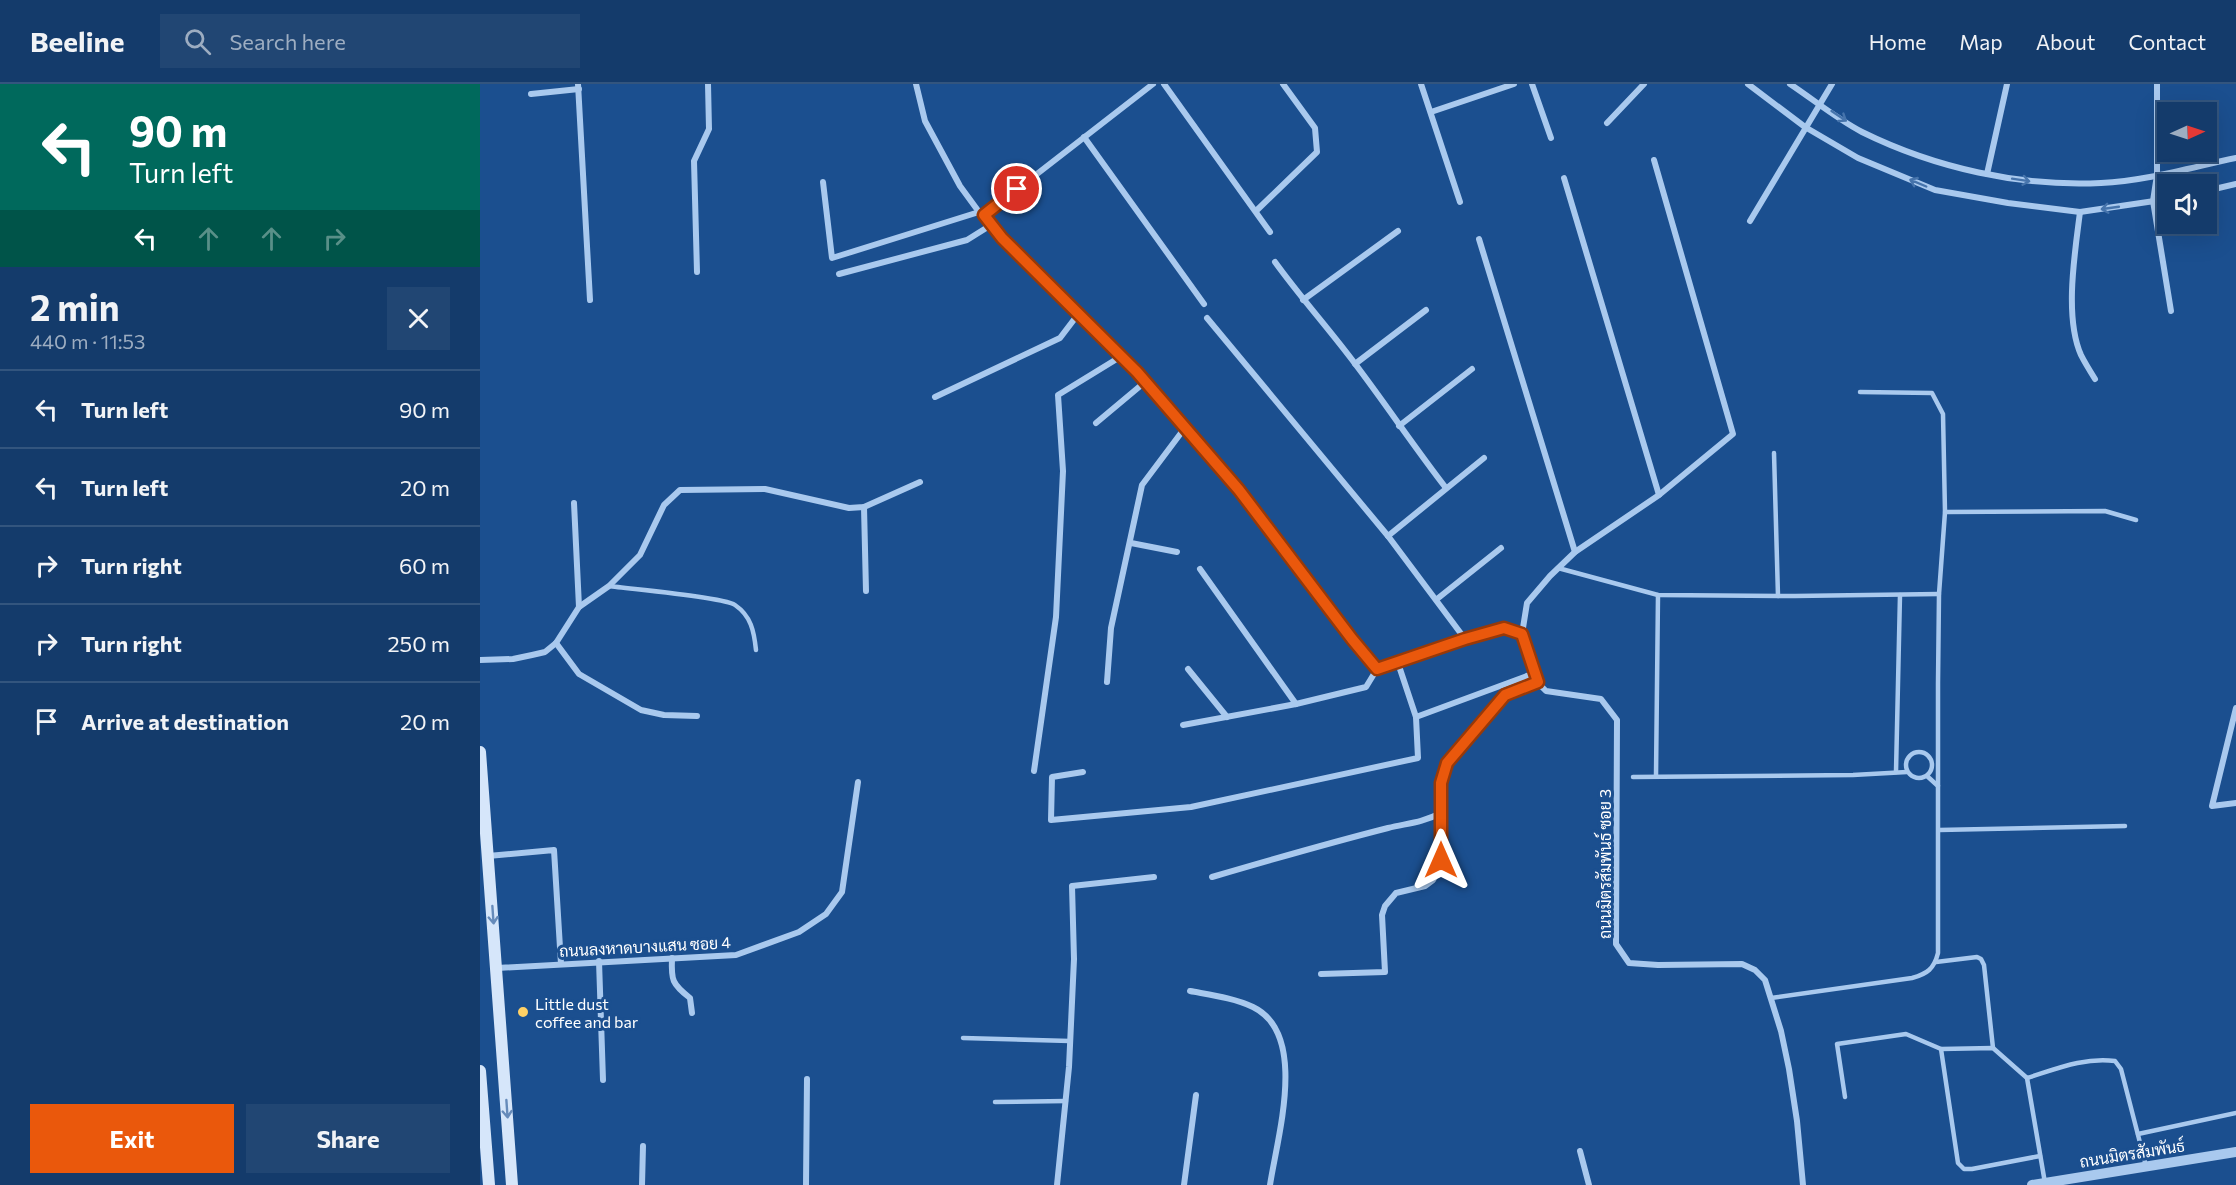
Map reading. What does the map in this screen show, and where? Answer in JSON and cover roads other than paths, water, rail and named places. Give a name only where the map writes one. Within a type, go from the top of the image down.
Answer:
[{"type":"main road","points":[[480,752],[512,1185]]},
{"type":"main road","points":[[480,1071],[489,1185]]},
{"type":"street","points":[[697,272],[694,161],[708,129],[708,84]]},
{"type":"street","points":[[916,84],[925,121],[960,186],[981,214],[1144,382],[1239,490],[1377,669]]},
{"type":"street","points":[[823,182],[832,258],[981,214],[1154,84]]},
{"type":"street","points":[[1164,84],[1270,232]]},
{"type":"street","points":[[1256,211],[1317,152],[1315,128],[1283,84]]},
{"type":"street","points":[[1421,84],[1460,202]]},
{"type":"street","points":[[1431,112],[1514,84]]},
{"type":"street","points":[[1532,84],[1551,138]]},
{"type":"street","points":[[1608,123],[1644,84]]},
{"type":"street","points":[[1748,84],[1805,127],[1858,158],[1935,190],[2008,203],[2080,212],[2157,200]]},
{"type":"street","points":[[1790,84],[1860,131],[1916,156],[1987,174],[2030,182],[2102,183],[2157,175],[2153,201],[2171,311]]},
{"type":"street","points":[[1750,221],[1832,84]]},
{"type":"street","points":[[1987,174],[2007,84]]},
{"type":"street","points":[[2157,84],[2157,174]]},
{"type":"street","points":[[531,94],[579,86],[590,300]]},
{"type":"street","points":[[1084,137],[1203,304]]},
{"type":"street","points":[[2162,174],[2236,158]]},
{"type":"street","points":[[1321,974],[1385,972],[1382,915],[1385,906],[1396,894],[1425,886],[1437,874],[1441,860],[1443,773],[1454,753],[1505,695],[1538,682],[1522,634],[1527,603],[1557,568],[1575,552],[1659,495],[1733,434],[1654,160]]},
{"type":"street","points":[[1564,178],[1659,495]]},
{"type":"street","points":[[2217,188],[2236,184]]},
{"type":"street","points":[[2080,212],[2073,276],[2074,328],[2080,354],[2095,379]]},
{"type":"street","points":[[839,274],[967,240],[991,225]]},
{"type":"street","points":[[1303,300],[1398,231]]},
{"type":"street","points":[[1479,239],[1575,552]]},
{"type":"street","points":[[1275,262],[1355,364],[1446,488]]},
{"type":"street","points":[[1355,364],[1426,310]]},
{"type":"street","points":[[935,397],[1060,338],[1079,313]]},
{"type":"street","points":[[1207,318],[1388,536],[1465,639]]},
{"type":"street","points":[[1034,771],[1056,617],[1063,471],[1058,396],[1120,357]]},
{"type":"street","points":[[1399,426],[1472,369]]},
{"type":"street","points":[[1096,423],[1144,382]]},
{"type":"street","points":[[1107,682],[1111,628],[1142,485],[1184,429]]},
{"type":"street","points":[[1388,536],[1484,458]]},
{"type":"street","points":[[480,660],[513,659],[532,655],[545,652],[556,643],[579,607],[609,586],[640,555],[664,505],[680,490],[765,489],[849,508],[864,507],[920,482]]},
{"type":"street","points":[[574,502],[579,607]]},
{"type":"street","points":[[864,507],[866,591]]},
{"type":"street","points":[[1131,543],[1177,552]]},
{"type":"street","points":[[1437,599],[1501,548]]},
{"type":"street","points":[[1200,569],[1296,704]]},
{"type":"street","points":[[1183,725],[1296,704],[1366,687],[1377,669],[1465,639],[1504,628],[1522,634]]},
{"type":"street","points":[[556,643],[579,674],[641,710],[664,715],[698,716]]},
{"type":"street","points":[[1083,772],[1052,777],[1051,820],[1191,807],[1418,758],[1416,717],[1398,663]]},
{"type":"street","points":[[1188,669],[1227,717]]},
{"type":"street","points":[[1416,717],[1535,673]]},
{"type":"street","name":"ถนนมิตรสัมพันธ์ ซอย 3","points":[[1538,682],[1546,691],[1601,699],[1617,720],[1616,944],[1629,963],[1742,964],[1755,970],[1765,980],[1780,1031],[1790,1080],[1797,1121],[1803,1185]]},
{"type":"street","points":[[2236,708],[2212,806],[2236,803]]},
{"type":"street","name":"ถนนลงหาดบางแสน ซอย 4","points":[[497,968],[736,955],[799,932],[826,914],[842,892],[858,782]]},
{"type":"street","points":[[1212,877],[1387,828],[1423,822],[1441,813]]},
{"type":"street","points":[[488,856],[554,850],[561,964]]},
{"type":"street","points":[[1057,1185],[1070,1041],[1074,959],[1072,886],[1154,877]]},
{"type":"street","points":[[672,958],[672,975],[676,987],[690,998],[692,1013]]},
{"type":"street","points":[[599,961],[603,1080]]},
{"type":"street","points":[[1190,991],[1255,1007],[1270,1020],[1280,1037],[1286,1074],[1270,1185]]},
{"type":"street","points":[[806,1185],[807,1079]]},
{"type":"street","points":[[1184,1185],[1196,1095]]},
{"type":"street","points":[[642,1185],[643,1146]]},
{"type":"street","points":[[1580,1151],[1589,1185]]},
{"type":"street","name":"ถนนมิตรสัมพันธ์","points":[[2032,1185],[2236,1152]]},
{"type":"lane","points":[[1771,998],[1925,975],[1936,962],[1938,954],[1939,594],[1944,512],[1943,414],[1932,393],[1860,392]]},
{"type":"lane","points":[[1774,453],[1778,596]]},
{"type":"lane","points":[[1944,512],[2105,511],[2136,520]]},
{"type":"lane","points":[[1557,568],[1658,595],[1939,594]]},
{"type":"lane","points":[[609,586],[732,603],[748,618],[754,632],[756,650]]},
{"type":"lane","points":[[1656,776],[1658,595]]},
{"type":"lane","points":[[1896,772],[1900,595]]},
{"type":"lane","points":[[1924,753],[1938,746]]},
{"type":"lane","points":[[1633,777],[1853,775],[1907,772],[1918,779],[1927,776],[1932,765],[1929,756],[1917,752],[1909,756],[1905,763],[1907,772]]},
{"type":"lane","points":[[1927,776],[1938,786]]},
{"type":"lane","points":[[1939,830],[2125,826]]},
{"type":"lane","points":[[1936,962],[1977,957],[1982,959],[1994,1048],[2027,1078],[2045,1183]]},
{"type":"lane","points":[[1845,1096],[1837,1044],[1906,1034],[1941,1049],[1994,1048]]},
{"type":"lane","points":[[963,1038],[1070,1041]]},
{"type":"lane","points":[[1941,1049],[1957,1153],[1959,1163],[1964,1169],[2040,1156]]},
{"type":"lane","points":[[2027,1078],[2084,1061],[2099,1059],[2115,1061],[2121,1069],[2146,1166]]},
{"type":"lane","points":[[995,1102],[1066,1101]]},
{"type":"lane","points":[[2138,1134],[2236,1113]]},
{"type":"place","name":"Little dust coffee and bar","points":[[523,1012]]}]
